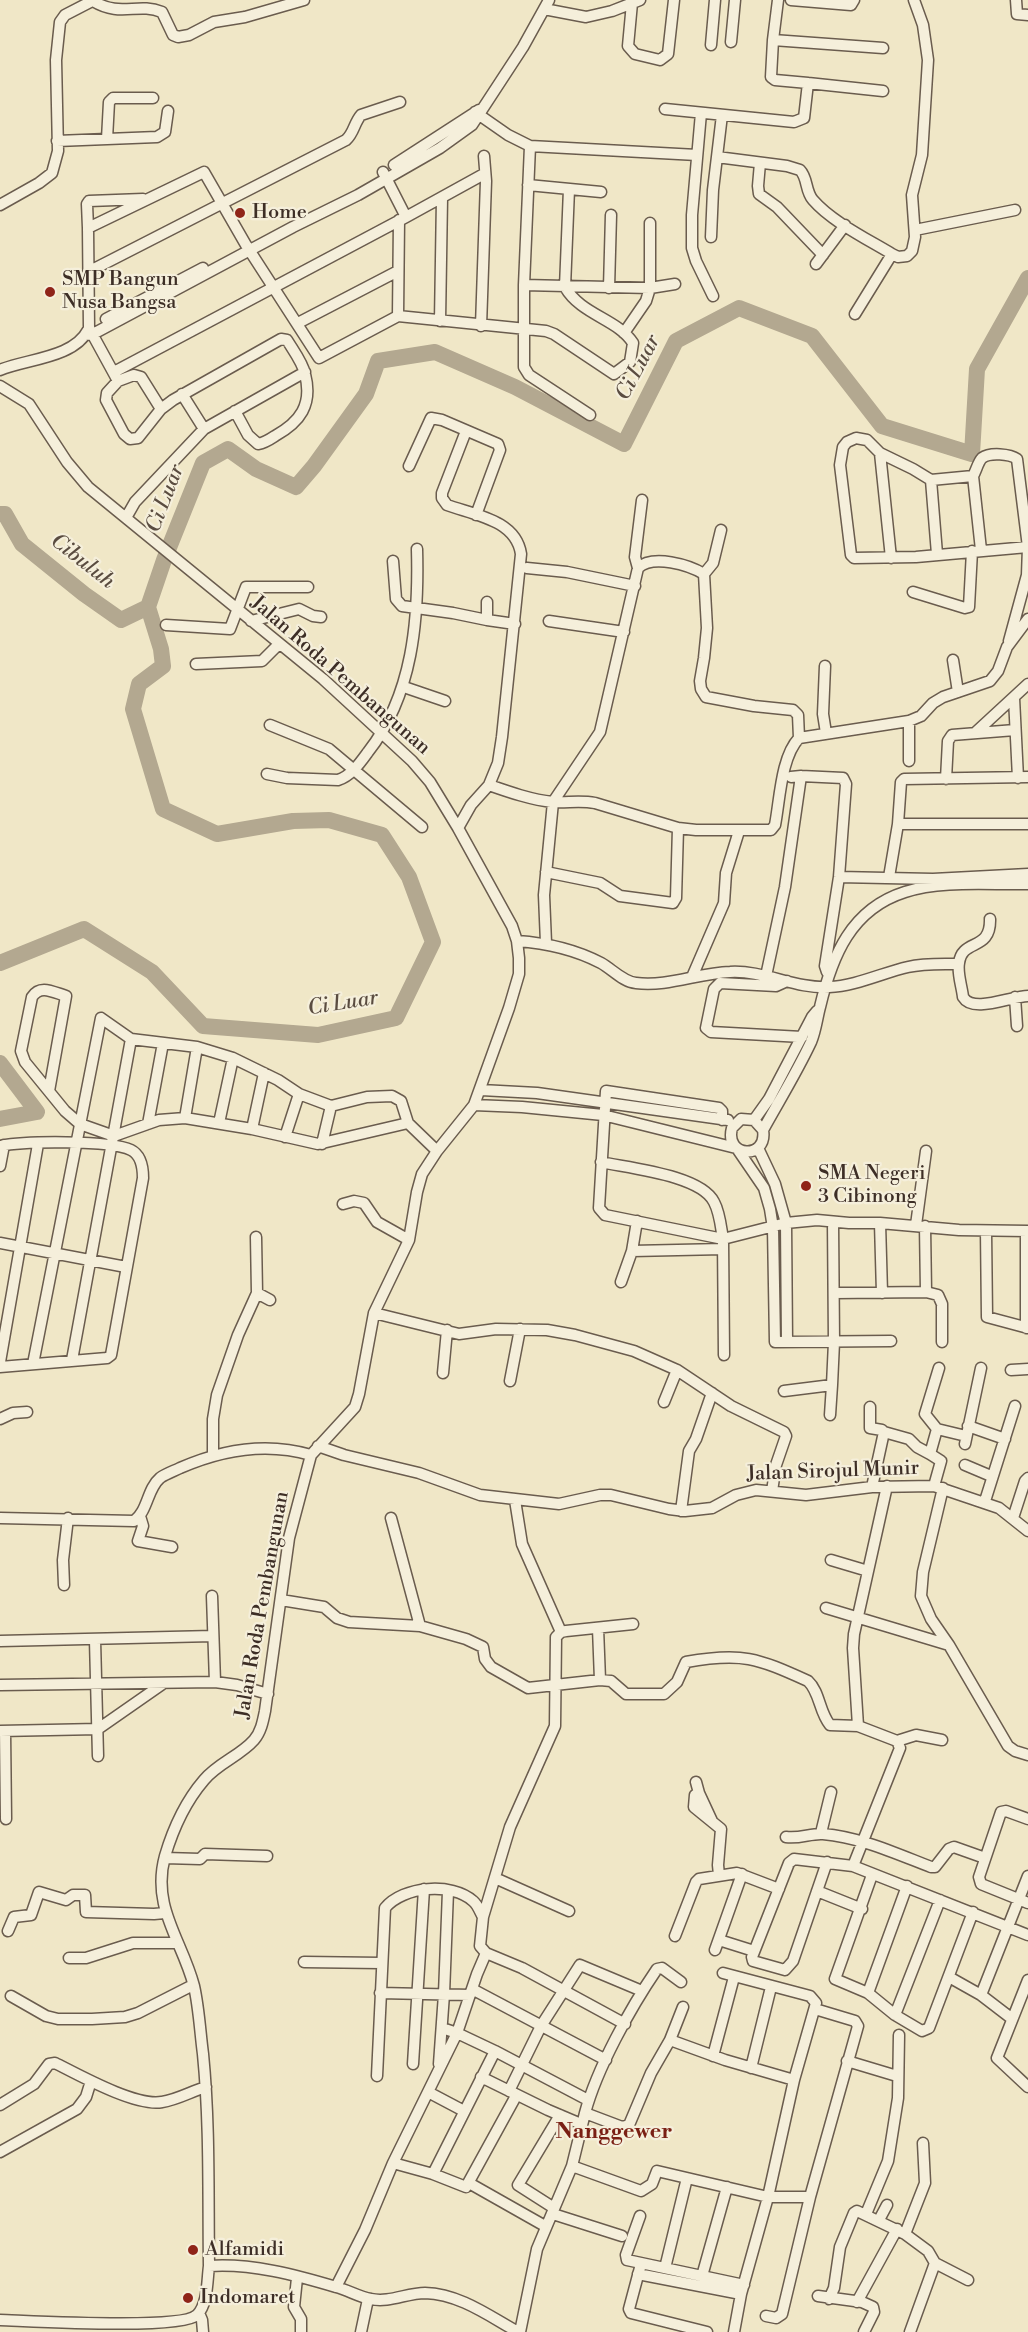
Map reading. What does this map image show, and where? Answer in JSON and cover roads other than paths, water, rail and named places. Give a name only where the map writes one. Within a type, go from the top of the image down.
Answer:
[{"type":"street","points":[[0,205],[39,183],[52,173],[56,163],[56,60],[60,22],[71,11],[94,0],[105,8],[114,10],[162,12],[173,35],[178,37],[195,33],[214,22],[245,18],[304,0]]},
{"type":"street","points":[[636,2],[628,46],[635,54],[660,60],[668,54],[674,0]]},
{"type":"street","points":[[711,45],[715,0]]},
{"type":"street","points":[[731,42],[735,0]]},
{"type":"street","points":[[778,0],[773,40],[772,79],[883,91]]},
{"type":"street","points":[[791,0],[851,5],[854,0]]},
{"type":"street","points":[[717,157],[800,170],[811,199],[845,225],[902,258],[912,251],[915,230],[912,195],[922,155],[928,60],[923,25],[914,0]]},
{"type":"street","points":[[1016,0],[1017,14],[1028,15]]},
{"type":"street","points":[[0,369],[53,356],[74,345],[89,332],[385,175],[479,112],[523,47],[547,5],[585,17],[612,11],[636,2]]},
{"type":"street","points":[[773,40],[884,48]]},
{"type":"street","points":[[665,109],[794,122],[802,120],[805,116],[808,83]]},
{"type":"street","points":[[106,139],[109,102],[113,98],[153,98]]},
{"type":"street","points":[[88,272],[346,140],[354,131],[361,115],[400,102]]},
{"type":"street","points":[[57,141],[161,135],[166,128],[168,111]]},
{"type":"street","points":[[479,112],[508,135],[530,146],[696,155]]},
{"type":"street","points":[[701,112],[696,155],[692,248],[713,296]]},
{"type":"street","points":[[711,237],[722,115]]},
{"type":"street","points":[[530,146],[524,285],[524,367],[529,375],[590,415]]},
{"type":"street","points":[[481,326],[486,181],[484,156]]},
{"type":"street","points":[[760,163],[759,194],[777,207],[819,260],[845,225]]},
{"type":"street","points":[[88,228],[204,172],[248,248],[319,358],[398,316],[555,334],[614,374],[630,362],[633,356],[633,343],[624,333],[578,303],[564,287],[569,189]]},
{"type":"street","points":[[235,411],[254,443],[261,444],[298,420],[306,402],[305,372],[287,340],[281,339],[183,394],[161,410],[138,438],[128,438],[106,400],[116,376],[274,287],[484,174]]},
{"type":"street","points":[[385,175],[402,219],[398,271],[398,316]]},
{"type":"street","points":[[528,185],[601,192]]},
{"type":"street","points":[[440,321],[442,198]]},
{"type":"street","points":[[116,376],[89,332],[87,204],[89,201],[146,199]]},
{"type":"street","points":[[915,230],[1015,210]]},
{"type":"street","points":[[609,288],[611,215]]},
{"type":"street","points":[[624,333],[646,301],[650,288],[650,224]]},
{"type":"street","points":[[855,314],[892,254]]},
{"type":"street","points":[[298,323],[398,271]]},
{"type":"street","points":[[524,285],[650,288],[675,284]]},
{"type":"street","points":[[127,516],[135,502],[204,429],[305,372]]},
{"type":"street","points":[[116,376],[141,377],[161,410]]},
{"type":"street","name":"Jalan Roda Pembangunan","points":[[0,386],[29,404],[67,462],[95,492],[127,516],[322,679],[383,733],[430,782],[512,926],[517,941],[519,974],[481,1090],[474,1105],[437,1151],[419,1182],[409,1240],[374,1313],[359,1394],[354,1407],[310,1455],[289,1538],[268,1694],[261,1728],[254,1740],[205,1779],[176,1826],[165,1858],[162,1898],[165,1912],[193,1985],[206,2086],[209,2266],[204,2302],[199,2313]]},
{"type":"street","points":[[183,394],[204,429]]},
{"type":"street","points":[[409,466],[431,418],[442,420],[498,444],[500,448],[476,515]]},
{"type":"street","points":[[458,828],[471,805],[489,785],[498,763],[521,563],[520,546],[510,530],[447,505],[442,498],[466,431]]},
{"type":"street","points":[[973,476],[931,480],[880,453],[867,440],[856,438],[847,442],[843,447],[840,465],[851,555],[856,559],[891,558],[1028,547]]},
{"type":"street","points":[[880,453],[891,558]]},
{"type":"street","points":[[799,738],[909,721],[921,716],[933,703],[990,681],[998,671],[1027,579],[1028,547],[1017,459],[1008,455],[985,456],[973,476],[976,550],[969,607],[965,608],[913,592]]},
{"type":"street","points":[[931,480],[938,554]]},
{"type":"street","points":[[546,943],[544,895],[553,802],[600,732],[635,586],[638,568],[635,557],[642,500]]},
{"type":"street","points":[[489,785],[553,802],[595,803],[678,828],[766,831],[774,827],[785,768],[793,746],[799,738],[798,716],[793,710],[754,706],[706,697],[700,681],[707,628],[704,574],[713,563],[721,530]]},
{"type":"street","points":[[267,774],[287,778],[338,780],[344,778],[355,769],[383,733],[404,687],[412,652],[416,608],[417,549]]},
{"type":"street","points":[[393,561],[398,603],[515,624]]},
{"type":"street","points":[[638,568],[644,563],[653,562],[682,564],[704,574]]},
{"type":"street","points":[[527,568],[635,586]]},
{"type":"street","points":[[166,625],[230,629],[244,590],[248,586],[308,587]]},
{"type":"street","points":[[487,602],[487,620]]},
{"type":"street","points":[[251,621],[299,609],[321,617]]},
{"type":"street","points":[[549,621],[624,632]]},
{"type":"street","points":[[1007,647],[1027,622]]},
{"type":"street","points":[[196,664],[262,661],[279,644]]},
{"type":"street","points":[[953,660],[958,692]]},
{"type":"street","points":[[825,666],[826,733]]},
{"type":"street","points":[[976,732],[1028,684]]},
{"type":"street","points":[[404,687],[446,701]]},
{"type":"street","points":[[889,877],[898,824],[902,781],[1023,777],[1015,730],[1014,698]]},
{"type":"street","points":[[909,721],[909,761]]},
{"type":"street","points":[[270,725],[323,746],[355,769],[422,827]]},
{"type":"street","points":[[946,779],[950,738],[956,733],[1015,730]]},
{"type":"street","points":[[766,976],[785,887],[796,776],[845,779],[839,877],[825,966],[827,982]]},
{"type":"street","points":[[898,824],[1028,824]]},
{"type":"street","points":[[546,872],[600,883],[620,896],[673,903],[676,898],[678,828]]},
{"type":"street","points":[[692,977],[724,903],[726,873],[739,831]]},
{"type":"street","points":[[754,1120],[773,1101],[810,1042],[838,949],[850,931],[866,914],[887,900],[933,882],[1028,874]]},
{"type":"street","points":[[839,877],[889,877],[933,882],[1028,885]]},
{"type":"street","points":[[990,919],[987,937],[963,952],[958,964],[963,997],[966,1002],[976,1005],[1028,996]]},
{"type":"street","points":[[517,941],[546,943],[599,962],[631,983],[659,984],[734,971],[787,981],[827,982],[844,986],[911,966],[958,964]]},
{"type":"street","points":[[787,981],[776,986],[720,983],[714,989],[706,1028],[711,1032],[802,1037]]},
{"type":"street","points":[[0,1367],[107,1358],[111,1355],[143,1178],[138,1155],[80,1124],[64,1111],[25,1062],[22,1055],[32,997],[37,990],[42,989],[66,996],[49,1091]]},
{"type":"street","points":[[1015,997],[1017,1026]]},
{"type":"street","points":[[474,1105],[603,1115],[748,1152],[758,1148],[763,1140],[763,1130],[773,1101],[812,1017],[819,1009]]},
{"type":"street","points":[[33,1364],[101,1018],[131,1039],[197,1047],[233,1058],[264,1073],[298,1094],[331,1106],[367,1097],[392,1096],[401,1101],[408,1123],[437,1151]]},
{"type":"street","points":[[72,1360],[131,1039]]},
{"type":"street","points":[[148,1124],[163,1043]]},
{"type":"street","points":[[185,1118],[197,1047]]},
{"type":"street","points":[[219,1123],[233,1058]]},
{"type":"street","points":[[252,1129],[264,1073]]},
{"type":"street","points":[[481,1090],[537,1093],[722,1120],[754,1120],[763,1130]]},
{"type":"street","points":[[285,1137],[298,1094]]},
{"type":"street","points":[[604,1102],[600,1211],[605,1215],[637,1221],[723,1244]]},
{"type":"street","points":[[322,1144],[331,1106]]},
{"type":"street","points":[[0,1166],[2,1145],[113,1141],[148,1124],[167,1118],[219,1123],[314,1144],[408,1123]]},
{"type":"street","points":[[741,1119],[730,1132],[731,1141],[769,1186],[773,1228],[774,1338],[776,1342],[891,1341]]},
{"type":"street","points":[[0,1362],[38,1144]]},
{"type":"street","points":[[758,1148],[769,1186],[786,1223],[787,1342]]},
{"type":"street","points":[[926,1151],[921,1226],[926,1292]]},
{"type":"street","points":[[601,1162],[682,1180],[707,1193],[715,1204],[723,1244],[724,1355]]},
{"type":"street","points":[[343,1204],[354,1201],[364,1203],[377,1222],[409,1240]]},
{"type":"street","points":[[632,1251],[723,1244],[786,1223],[817,1220],[986,1231],[1027,1231],[1027,1328],[990,1320],[987,1317],[986,1231]]},
{"type":"street","points":[[621,1282],[632,1251],[637,1221]]},
{"type":"street","points":[[830,1415],[835,1293],[833,1222]]},
{"type":"street","points":[[880,1223],[882,1293]]},
{"type":"street","points":[[213,1456],[213,1419],[217,1395],[238,1335],[257,1293],[256,1237]]},
{"type":"street","points":[[0,1243],[126,1267]]},
{"type":"street","points":[[835,1293],[926,1292],[938,1295],[941,1299],[942,1342]]},
{"type":"street","points":[[257,1293],[270,1300]]},
{"type":"street","points":[[374,1313],[459,1334],[496,1329],[547,1330],[575,1335],[650,1357],[677,1370],[748,1416],[784,1432],[786,1436],[776,1465],[772,1491]]},
{"type":"street","points":[[510,1381],[520,1329]]},
{"type":"street","points":[[443,1373],[447,1330]]},
{"type":"street","points":[[939,1368],[925,1414],[937,1429],[1005,1439]]},
{"type":"street","points":[[966,1435],[981,1368]]},
{"type":"street","points":[[1011,1370],[1028,1369]]},
{"type":"street","points":[[664,1402],[677,1370]]},
{"type":"street","points":[[784,1391],[832,1385]]},
{"type":"street","points":[[681,1511],[689,1451],[696,1439],[712,1393]]},
{"type":"street","points":[[985,1501],[991,1476],[1015,1406]]},
{"type":"street","points":[[870,1407],[870,1428],[909,1439],[940,1461],[939,1487],[921,1596],[931,1619],[949,1645],[1008,1746],[1028,1755]]},
{"type":"street","points":[[0,1419],[13,1413],[27,1412]]},
{"type":"street","points":[[930,1454],[937,1429]]},
{"type":"street","points":[[872,1487],[884,1432]]},
{"type":"street","name":"Jalan Sirojul Munir","points":[[318,1446],[344,1455],[419,1473],[480,1495],[559,1504],[600,1494],[681,1511],[712,1508],[744,1492],[772,1491],[806,1495],[888,1486],[939,1487],[985,1501],[999,1508],[1028,1532]]},
{"type":"street","points":[[0,1518],[131,1521],[140,1516],[159,1478],[213,1456],[259,1448],[290,1449],[310,1455]]},
{"type":"street","points":[[965,1465],[991,1476]]},
{"type":"street","points":[[1013,1518],[1028,1478]]},
{"type":"street","points":[[858,1726],[853,1648],[888,1486]]},
{"type":"street","points":[[514,1500],[522,1544],[561,1632]]},
{"type":"street","points":[[140,1516],[143,1526],[138,1541],[172,1547]]},
{"type":"street","points":[[64,1585],[63,1560],[68,1518]]},
{"type":"street","points":[[391,1518],[420,1626]]},
{"type":"street","points":[[831,1560],[868,1571]]},
{"type":"street","points":[[212,1596],[215,1682]]},
{"type":"street","points":[[281,1600],[324,1607],[337,1618],[349,1622],[420,1626],[479,1644],[483,1647],[485,1659],[491,1667],[524,1687],[538,1688],[600,1680],[611,1681],[626,1694],[664,1694],[677,1682],[686,1662],[723,1657],[746,1657],[772,1664],[808,1681],[830,1725],[858,1726],[897,1741],[916,1735],[942,1740]]},
{"type":"street","points":[[826,1608],[949,1645]]},
{"type":"street","points":[[625,2024],[562,1992],[522,1968],[486,1953],[479,1941],[483,1917],[520,1800],[552,1734],[555,1717],[556,1637],[561,1632],[633,1624]]},
{"type":"street","points":[[598,1628],[600,1680]]},
{"type":"street","points":[[0,1641],[213,1636]]},
{"type":"street","points":[[95,1640],[98,1756]]},
{"type":"street","points":[[0,1685],[215,1682],[237,1685],[268,1694]]},
{"type":"street","points":[[6,1819],[3,1731],[98,1729],[164,1683]]},
{"type":"street","points":[[858,1853],[900,1748],[897,1741]]},
{"type":"street","points":[[697,1788],[712,1821],[722,1832],[718,1870]]},
{"type":"street","points":[[821,1833],[831,1792]]},
{"type":"street","points":[[1028,1819],[1006,1811],[1001,1812],[979,1877],[980,1882],[1016,1911],[1028,1935]]},
{"type":"street","points":[[786,1837],[797,1839],[821,1833],[858,1853],[932,1867],[935,1867],[949,1849],[954,1847],[986,1858]]},
{"type":"street","points":[[827,1862],[789,1968],[785,1970],[755,1962],[752,1957],[754,1951],[791,1861],[797,1859],[827,1862],[858,1853]]},
{"type":"street","points":[[858,1853],[872,1875],[940,1900],[973,1912],[1016,1911]]},
{"type":"street","points":[[165,1858],[200,1859],[206,1854],[267,1856]]},
{"type":"street","points":[[675,1936],[697,1881],[718,1870],[742,1874],[779,1889]]},
{"type":"street","points":[[742,1874],[717,1945],[754,1951]]},
{"type":"street","points":[[872,1875],[862,1909],[835,1979],[868,1993],[895,2015],[922,2031],[927,2030],[973,1912]]},
{"type":"street","points":[[981,1995],[1028,1876]]},
{"type":"street","points":[[495,1878],[569,1911]]},
{"type":"street","points":[[868,1993],[907,1887]]},
{"type":"street","points":[[377,2076],[385,1908],[396,1898],[424,1889],[447,1891],[474,1901],[483,1917]]},
{"type":"street","points":[[413,2064],[424,1889]]},
{"type":"street","points":[[438,2070],[444,1994],[447,1891]]},
{"type":"street","points":[[817,1891],[862,1909]]},
{"type":"street","points":[[8,1930],[14,1917],[31,1915],[39,1892],[66,1900],[73,1895],[85,1895],[86,1912],[165,1912]]},
{"type":"street","points":[[895,2015],[940,1900]]},
{"type":"street","points":[[69,1958],[86,1958],[133,1942],[177,1943]]},
{"type":"street","points":[[336,2287],[366,2230],[393,2163],[457,2032],[486,1953]]},
{"type":"street","points":[[304,1962],[381,1963]]},
{"type":"street","points":[[393,2163],[433,2174],[464,2187],[469,2183],[541,2026],[578,1966],[582,1964],[642,1991]]},
{"type":"street","points":[[209,2266],[242,2266],[336,2287],[368,2299],[389,2299],[427,2293],[450,2296],[519,2332],[537,2249],[572,2166],[588,2100],[606,2060],[642,1991],[660,1968],[681,1982]]},
{"type":"street","points":[[713,2056],[729,1975],[810,1996],[815,2000],[815,2009],[794,2080],[768,2197],[743,2289],[735,2332]]},
{"type":"street","points":[[949,1977],[981,1995],[1011,2018]]},
{"type":"street","points":[[1027,2081],[997,2058],[1028,1980]]},
{"type":"street","points":[[11,1996],[46,2016],[58,2019],[92,2019],[125,2017],[138,2013],[193,1985]]},
{"type":"street","points":[[751,2068],[771,1987]]},
{"type":"street","points":[[380,1993],[471,1992],[606,2060]]},
{"type":"street","points":[[585,2113],[622,2127],[628,2125],[651,2073],[670,2040],[683,2007]]},
{"type":"street","points":[[766,2316],[776,2318],[782,2314],[810,2197],[857,2023],[815,2009]]},
{"type":"street","points":[[442,2028],[457,2032],[588,2100]]},
{"type":"street","points":[[866,2214],[888,2161],[898,2098],[899,2035]]},
{"type":"street","points":[[670,2040],[713,2056],[794,2080]]},
{"type":"street","points":[[433,2174],[495,2051]]},
{"type":"street","points":[[847,2061],[897,2076]]},
{"type":"street","points":[[0,2105],[34,2084],[49,2064],[55,2063],[91,2081],[146,2102],[163,2102],[206,2086]]},
{"type":"street","points":[[481,2077],[581,2124]]},
{"type":"street","points":[[0,2152],[77,2109],[86,2097],[91,2081]]},
{"type":"street","points":[[428,2092],[464,2111]]},
{"type":"street","points":[[560,2115],[518,2185],[554,2211],[622,2236]]},
{"type":"street","points":[[859,2301],[901,2232],[925,2183],[922,2143]]},
{"type":"street","points":[[572,2166],[641,2191],[652,2184],[657,2171],[768,2197],[810,2197]]},
{"type":"street","points":[[665,2268],[687,2178]]},
{"type":"street","points":[[469,2183],[545,2226]]},
{"type":"street","points":[[702,2276],[727,2187]]},
{"type":"street","points":[[879,2220],[887,2205]]},
{"type":"street","points":[[859,2301],[823,2297],[834,2288],[840,2247],[854,2213],[857,2211],[901,2232],[928,2251],[935,2263],[969,2280]]},
{"type":"street","points":[[640,2216],[625,2257],[627,2260],[640,2269],[743,2289]]},
{"type":"street","points":[[910,2332],[935,2263]]},
{"type":"street","points":[[640,2269],[665,2268],[702,2276],[743,2289]]},
{"type":"street","points":[[640,2269],[629,2309],[631,2313],[707,2332]]},
{"type":"street","points":[[297,2278],[294,2307],[301,2319],[301,2332]]},
{"type":"street","points":[[834,2288],[874,2310],[864,2332]]},
{"type":"street","points":[[361,2332],[368,2299]]},
{"type":"street","points":[[0,2320],[80,2327],[183,2321],[199,2313],[203,2332]]},
{"type":"waterway","name":"Ci Luar","points":[[0,963],[84,929],[152,972],[203,1026],[318,1035],[396,1018],[433,942],[409,877],[382,835],[329,820],[293,821],[217,834],[163,809],[133,709],[139,684],[163,666],[161,649],[148,607],[164,560],[203,463],[228,449],[256,469],[296,487],[366,394],[378,361],[435,352],[515,387],[624,444],[676,341],[739,308],[812,336],[882,426],[972,454],[977,369],[1028,278]]},
{"type":"waterway","name":"Cibuluh","points":[[0,514],[5,514],[22,544],[84,594],[121,620],[148,607]]},
{"type":"waterway","name":"Ci Luar","points":[[0,1063],[37,1112],[0,1119]]},
{"type":"place","name":"Home","points":[[240,213]]},
{"type":"place","name":"SMP Bangun Nusa Bangsa","points":[[50,292]]},
{"type":"place","name":"SMA Negeri 3 Cibinong","points":[[806,1186]]},
{"type":"place","name":"Alfamidi","points":[[193,2250]]},
{"type":"place","name":"Indomaret","points":[[188,2298]]},
{"type":"district","name":"Nanggewer","points":[[614,2133]]}]
